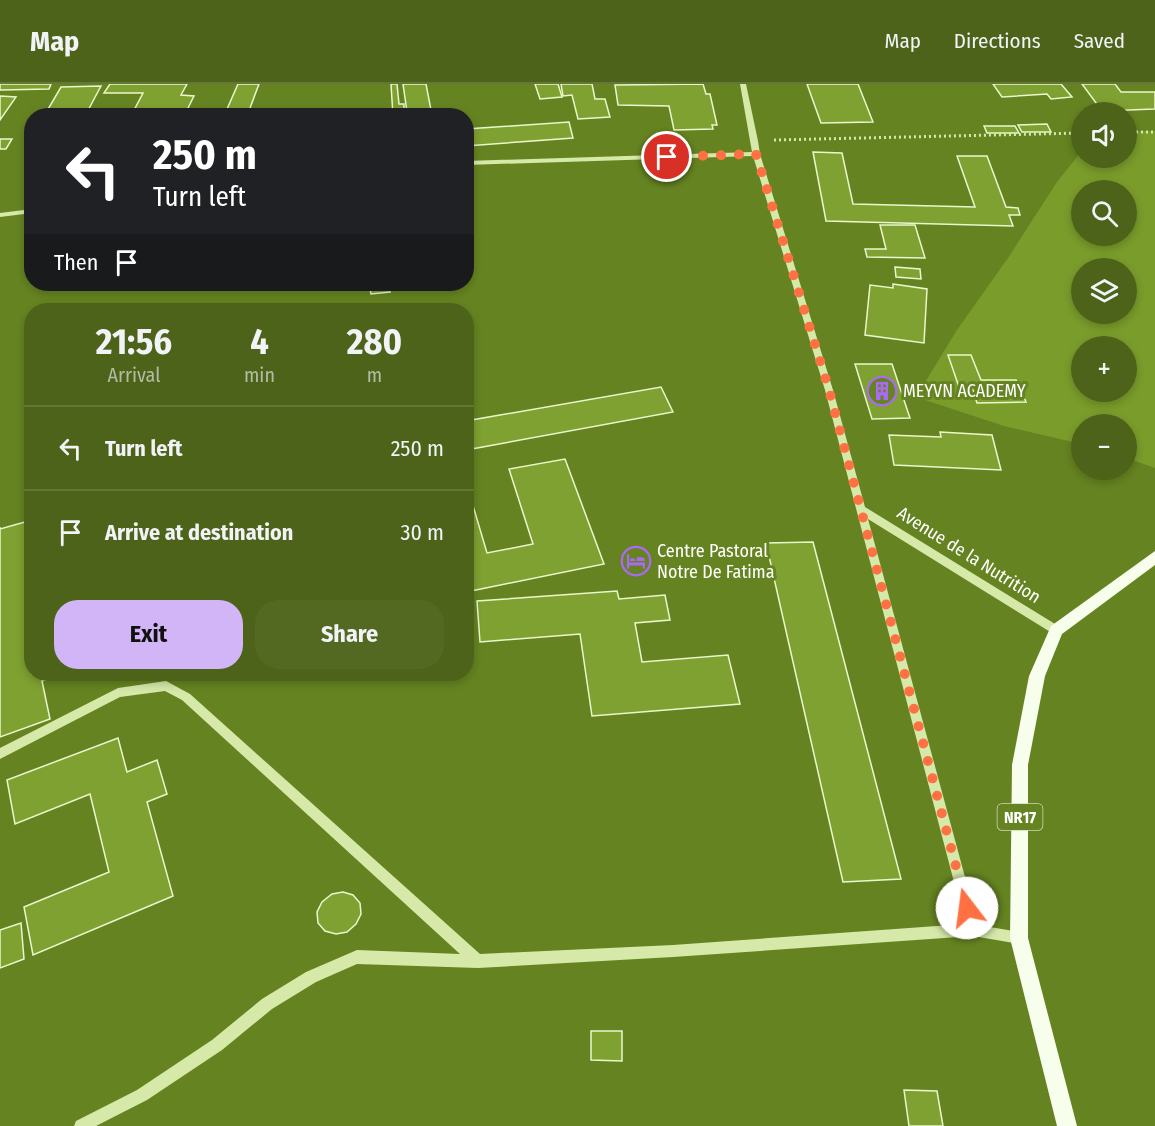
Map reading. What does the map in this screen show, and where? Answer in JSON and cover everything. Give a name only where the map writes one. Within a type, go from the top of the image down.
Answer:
[{"type":"main road","points":[[1056,630],[1155,557]]},
{"type":"main road","name":"NR17","points":[[1056,630],[1037,676],[1020,765],[1019,938],[1067,1126]]},
{"type":"street","points":[[743,84],[756,154],[829,390],[973,930]]},
{"type":"street","points":[[474,163],[756,154]]},
{"type":"street","points":[[0,215],[24,213]]},
{"type":"street","name":"Avenue de la Nutrition","points":[[862,510],[1056,630]]},
{"type":"street","points":[[0,754],[118,693],[166,686],[186,697],[478,961]]},
{"type":"street","points":[[81,1126],[142,1095],[217,1045],[267,1004],[310,977],[357,957],[478,961],[673,951],[973,930],[1019,938]]},
{"type":"path","points":[[1137,132],[1155,132]]},
{"type":"path","points":[[755,141],[1071,133]]},
{"type":"green space","points":[[1137,131],[1155,131],[1155,468],[1137,462],[1137,414],[1071,414],[1071,442],[1004,426],[916,397],[957,330],[1008,258],[1057,182],[1071,164],[1071,168],[1137,168]]},
{"type":"building","points":[[0,84],[51,84],[49,89],[0,90]]},
{"type":"building","points":[[110,84],[187,84],[181,95],[194,96],[188,108],[135,108],[143,93],[104,93]]},
{"type":"building","points":[[238,84],[259,84],[250,108],[228,108]]},
{"type":"building","points":[[391,84],[397,84],[399,104],[404,104],[404,108],[392,108]]},
{"type":"building","points":[[403,84],[426,84],[431,108],[406,108]]},
{"type":"building","points":[[535,84],[558,84],[562,97],[540,99]]},
{"type":"building","points":[[561,84],[592,84],[595,99],[605,99],[610,117],[578,119],[572,95],[563,96]]},
{"type":"building","points":[[703,84],[706,94],[710,94],[717,125],[712,125],[713,129],[674,130],[669,106],[618,105],[615,85]]},
{"type":"building","points":[[807,84],[858,84],[873,122],[821,123]]},
{"type":"building","points":[[993,84],[1061,84],[1072,97],[1051,99],[1047,94],[1002,97]]},
{"type":"building","points":[[1082,84],[1115,84],[1121,92],[1155,92],[1155,109],[1137,110],[1137,102],[1095,102]]},
{"type":"building","points":[[101,86],[89,108],[49,108],[61,87]]},
{"type":"building","points":[[0,96],[16,97],[0,120]]},
{"type":"building","points":[[569,122],[573,138],[474,145],[474,128]]},
{"type":"building","points":[[1047,124],[1051,132],[1022,132],[1018,125]]},
{"type":"building","points":[[984,126],[1015,126],[1019,133],[987,133]]},
{"type":"building","points":[[0,139],[12,139],[6,149],[0,149]]},
{"type":"building","points":[[813,152],[842,153],[853,204],[975,207],[957,156],[987,156],[1006,207],[1018,208],[1020,215],[1009,215],[1013,226],[826,221]]},
{"type":"building","points":[[880,225],[915,225],[925,258],[867,257],[865,249],[886,249]]},
{"type":"building","points":[[895,267],[920,269],[921,279],[896,277]]},
{"type":"building","points":[[893,284],[927,289],[924,343],[865,335],[870,285],[893,288]]},
{"type":"building","points":[[370,291],[390,291],[390,292],[371,294]]},
{"type":"building","points":[[948,355],[971,355],[981,380],[1016,380],[1026,402],[977,403],[972,387],[959,387]]},
{"type":"building","name":"MEYVN ACADEMY","points":[[855,364],[892,364],[910,418],[872,419]]},
{"type":"building","points":[[661,387],[673,412],[474,449],[474,420]]},
{"type":"building","points":[[940,432],[992,435],[1001,470],[894,465],[889,435],[941,437]]},
{"type":"building","points":[[565,459],[604,564],[474,590],[474,509],[487,553],[533,544],[509,469]]},
{"type":"building","points":[[24,522],[24,681],[42,681],[50,719],[0,737],[0,529]]},
{"type":"building","points":[[813,542],[901,879],[843,882],[766,543]]},
{"type":"building","points":[[617,591],[619,599],[665,595],[670,620],[635,623],[642,662],[728,655],[740,704],[592,716],[580,634],[480,642],[477,601]]},
{"type":"building","points":[[118,738],[127,772],[157,760],[167,794],[147,802],[173,896],[33,955],[24,907],[109,872],[90,794],[15,824],[7,780]]},
{"type":"building","points":[[343,892],[353,895],[360,903],[361,914],[356,924],[347,932],[336,934],[325,931],[318,923],[317,912],[322,902],[332,894]]},
{"type":"building","points":[[21,923],[24,959],[0,968],[0,930]]},
{"type":"building","points":[[591,1031],[622,1031],[622,1061],[591,1060]]},
{"type":"building","points":[[904,1090],[937,1091],[943,1126],[909,1126]]},
{"type":"place","name":"MEYVN ACADEMY","points":[[882,391]]},
{"type":"place","name":"Centre Pastoral Notre De Fatima","points":[[636,561]]},
{"type":"route","points":[[667,157],[756,154],[829,390],[967,908]]}]
